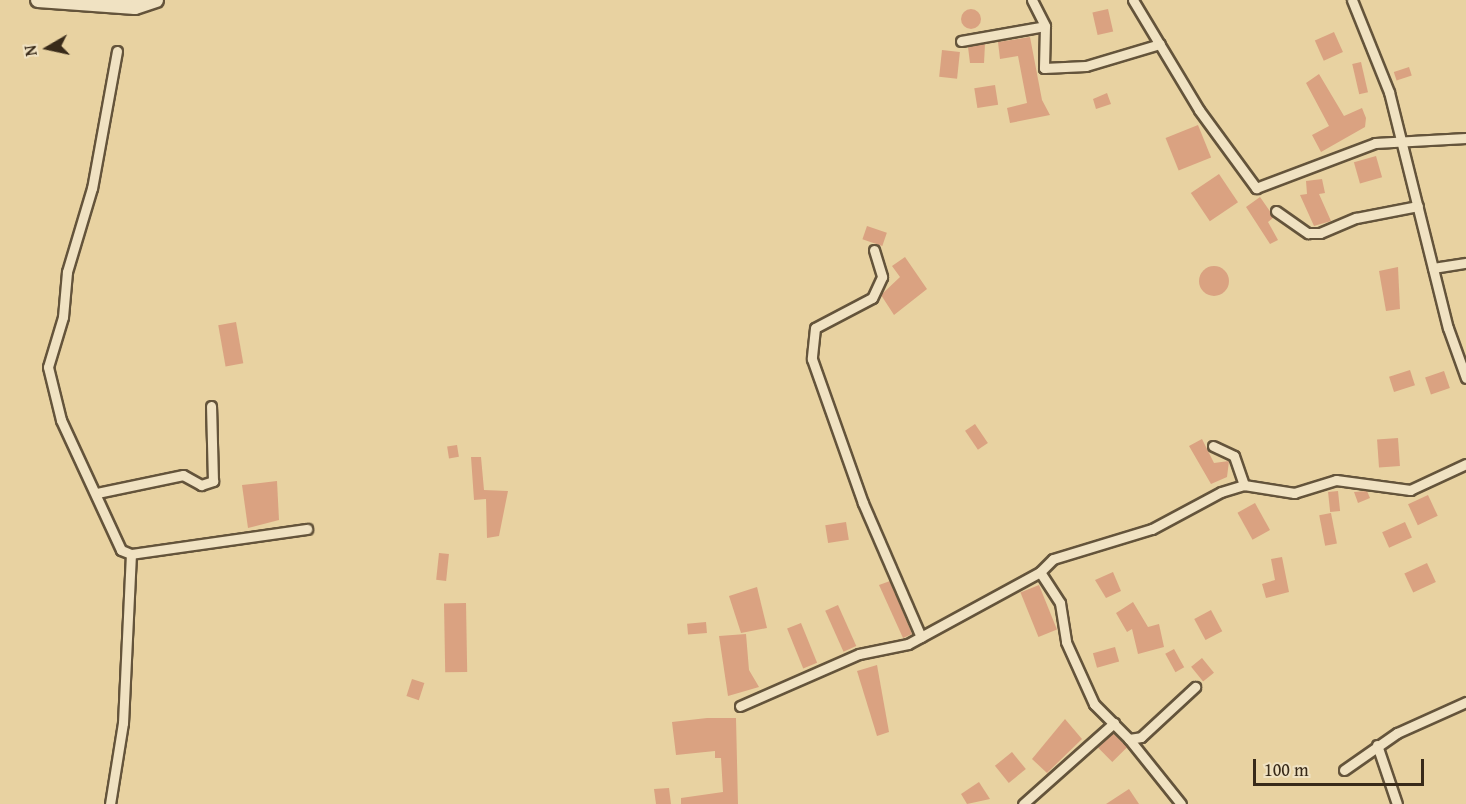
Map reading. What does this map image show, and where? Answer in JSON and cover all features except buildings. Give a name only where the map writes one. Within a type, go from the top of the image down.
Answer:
[{"type":"main road","points":[[38,0],[135,7],[156,0]]},
{"type":"street","points":[[1032,0],[1046,27],[1044,68],[1059,71],[1160,44]]},
{"type":"street","points":[[1133,0],[1198,110],[1256,188],[1298,176],[1362,146],[1466,138]]},
{"type":"street","points":[[1352,0],[1381,67],[1433,268],[1466,378]]},
{"type":"street","points":[[961,41],[1046,27]]},
{"type":"street","points":[[117,51],[92,188],[67,272],[63,316],[48,367],[61,420],[97,493],[121,550],[131,554],[307,529]]},
{"type":"street","points":[[1276,211],[1308,233],[1320,233],[1356,218],[1418,206]]},
{"type":"street","points":[[874,250],[882,277],[872,298],[814,328],[812,359],[863,503],[921,637]]},
{"type":"street","points":[[1433,268],[1466,263]]},
{"type":"street","points":[[97,493],[183,476],[201,485],[213,481],[211,406]]},
{"type":"street","points":[[1213,446],[1234,456],[1244,485]]},
{"type":"street","points":[[740,706],[859,654],[921,637],[1040,572],[1053,559],[1152,529],[1244,485],[1294,493],[1336,480],[1363,480],[1410,490],[1466,464]]},
{"type":"street","points":[[110,804],[123,723],[131,554]]},
{"type":"street","points":[[1040,572],[1059,603],[1066,642],[1094,704],[1130,739],[1181,804]]},
{"type":"street","points":[[1130,739],[1141,737],[1196,687]]},
{"type":"street","points":[[1344,770],[1377,745],[1466,702]]},
{"type":"street","points":[[1023,804],[1114,723]]},
{"type":"street","points":[[1377,745],[1397,804]]}]
